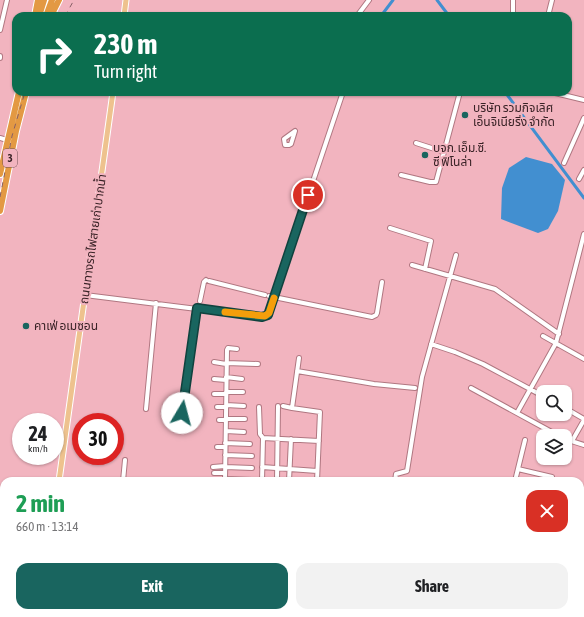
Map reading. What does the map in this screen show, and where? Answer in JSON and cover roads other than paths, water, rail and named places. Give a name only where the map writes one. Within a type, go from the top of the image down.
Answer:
[{"type":"highway","points":[[46,12],[51,0]]},
{"type":"highway","points":[[53,12],[59,0]]},
{"type":"highway","points":[[36,12],[40,1]]},
{"type":"highway","points":[[39,12],[40,1]]},
{"type":"highway","name":"3","points":[[0,211],[19,105],[18,96]]},
{"type":"highway","name":"3","points":[[0,173],[7,140],[19,105],[24,96]]},
{"type":"main road","points":[[124,12],[126,0]]},
{"type":"main road","name":"ถนนทางรถไฟสายเก่าปากน้ำ","points":[[60,477],[112,96]]},
{"type":"street","points":[[0,30],[7,0]]},
{"type":"street","points":[[360,12],[369,0]]},
{"type":"street","points":[[513,0],[513,12]]},
{"type":"street","points":[[549,12],[552,0]]},
{"type":"street","points":[[85,295],[262,317],[268,315],[342,96]]},
{"type":"street","points":[[401,175],[435,182],[459,96]]},
{"type":"street","points":[[568,96],[584,100]]},
{"type":"street","points":[[564,163],[584,118]]},
{"type":"street","points":[[0,138],[7,140]]},
{"type":"street","points":[[416,143],[444,152]]},
{"type":"street","points":[[579,179],[584,170]]},
{"type":"street","points":[[390,228],[431,241],[425,269]]},
{"type":"street","points":[[517,413],[556,343],[584,234]]},
{"type":"street","points":[[396,477],[396,474],[406,471],[418,395],[456,255]]},
{"type":"street","points":[[412,265],[495,289],[559,334]]},
{"type":"street","points":[[200,301],[204,282],[208,280],[274,297],[372,317],[377,313],[382,282]]},
{"type":"street","points":[[146,409],[156,303]]},
{"type":"street","points":[[180,428],[197,308]]},
{"type":"street","points":[[543,336],[584,359]]},
{"type":"street","points":[[431,344],[455,352],[482,364],[536,393]]},
{"type":"street","points":[[225,477],[227,349],[237,349]]},
{"type":"street","points":[[292,408],[299,358]]},
{"type":"street","points":[[214,362],[258,364]]},
{"type":"street","points":[[297,371],[374,384],[415,388]]},
{"type":"street","points":[[214,378],[242,379]]},
{"type":"street","points":[[471,388],[546,429]]},
{"type":"street","points":[[214,394],[243,392]]},
{"type":"street","points":[[217,407],[244,406]]},
{"type":"street","points":[[276,477],[278,406]]},
{"type":"street","points":[[283,406],[320,412],[317,477]]},
{"type":"street","points":[[259,407],[260,434],[263,438],[262,477]]},
{"type":"street","points":[[572,412],[584,419],[572,441],[584,445]]},
{"type":"street","points":[[219,420],[245,419]]},
{"type":"street","points":[[226,431],[244,432]]},
{"type":"street","points":[[263,438],[319,441]]},
{"type":"street","points":[[289,477],[291,439]]},
{"type":"street","points":[[516,477],[525,440]]},
{"type":"street","points":[[217,447],[225,445],[250,444]]},
{"type":"street","points":[[225,455],[252,456]]},
{"type":"street","points":[[123,477],[125,460]]},
{"type":"street","points":[[213,467],[225,466],[252,468]]},
{"type":"street","points":[[262,467],[317,471]]},
{"type":"street","points":[[518,469],[552,477]]},
{"type":"street","points":[[214,474],[225,473]]},
{"type":"water","points":[[526,157],[552,164],[565,180],[558,211],[548,229],[538,233],[501,219],[502,188],[509,168]]},
{"type":"waterway","points":[[384,12],[393,0]]},
{"type":"waterway","points":[[437,0],[446,12]]},
{"type":"waterway","points":[[508,96],[584,198]]},
{"type":"railway","points":[[67,12],[74,0]]},
{"type":"railway","points":[[0,197],[12,136],[24,96]]},
{"type":"place","name":"บริษัท รวมกิจเลิศ เอ็นจิเนียริ่ง จำกัด","points":[[465,115]]},
{"type":"place","name":"บจก. เอ็ม.ซี. ซี ฟิโนล่า","points":[[425,155]]},
{"type":"place","name":"คาเฟ่ อเมซอน","points":[[26,326]]}]
